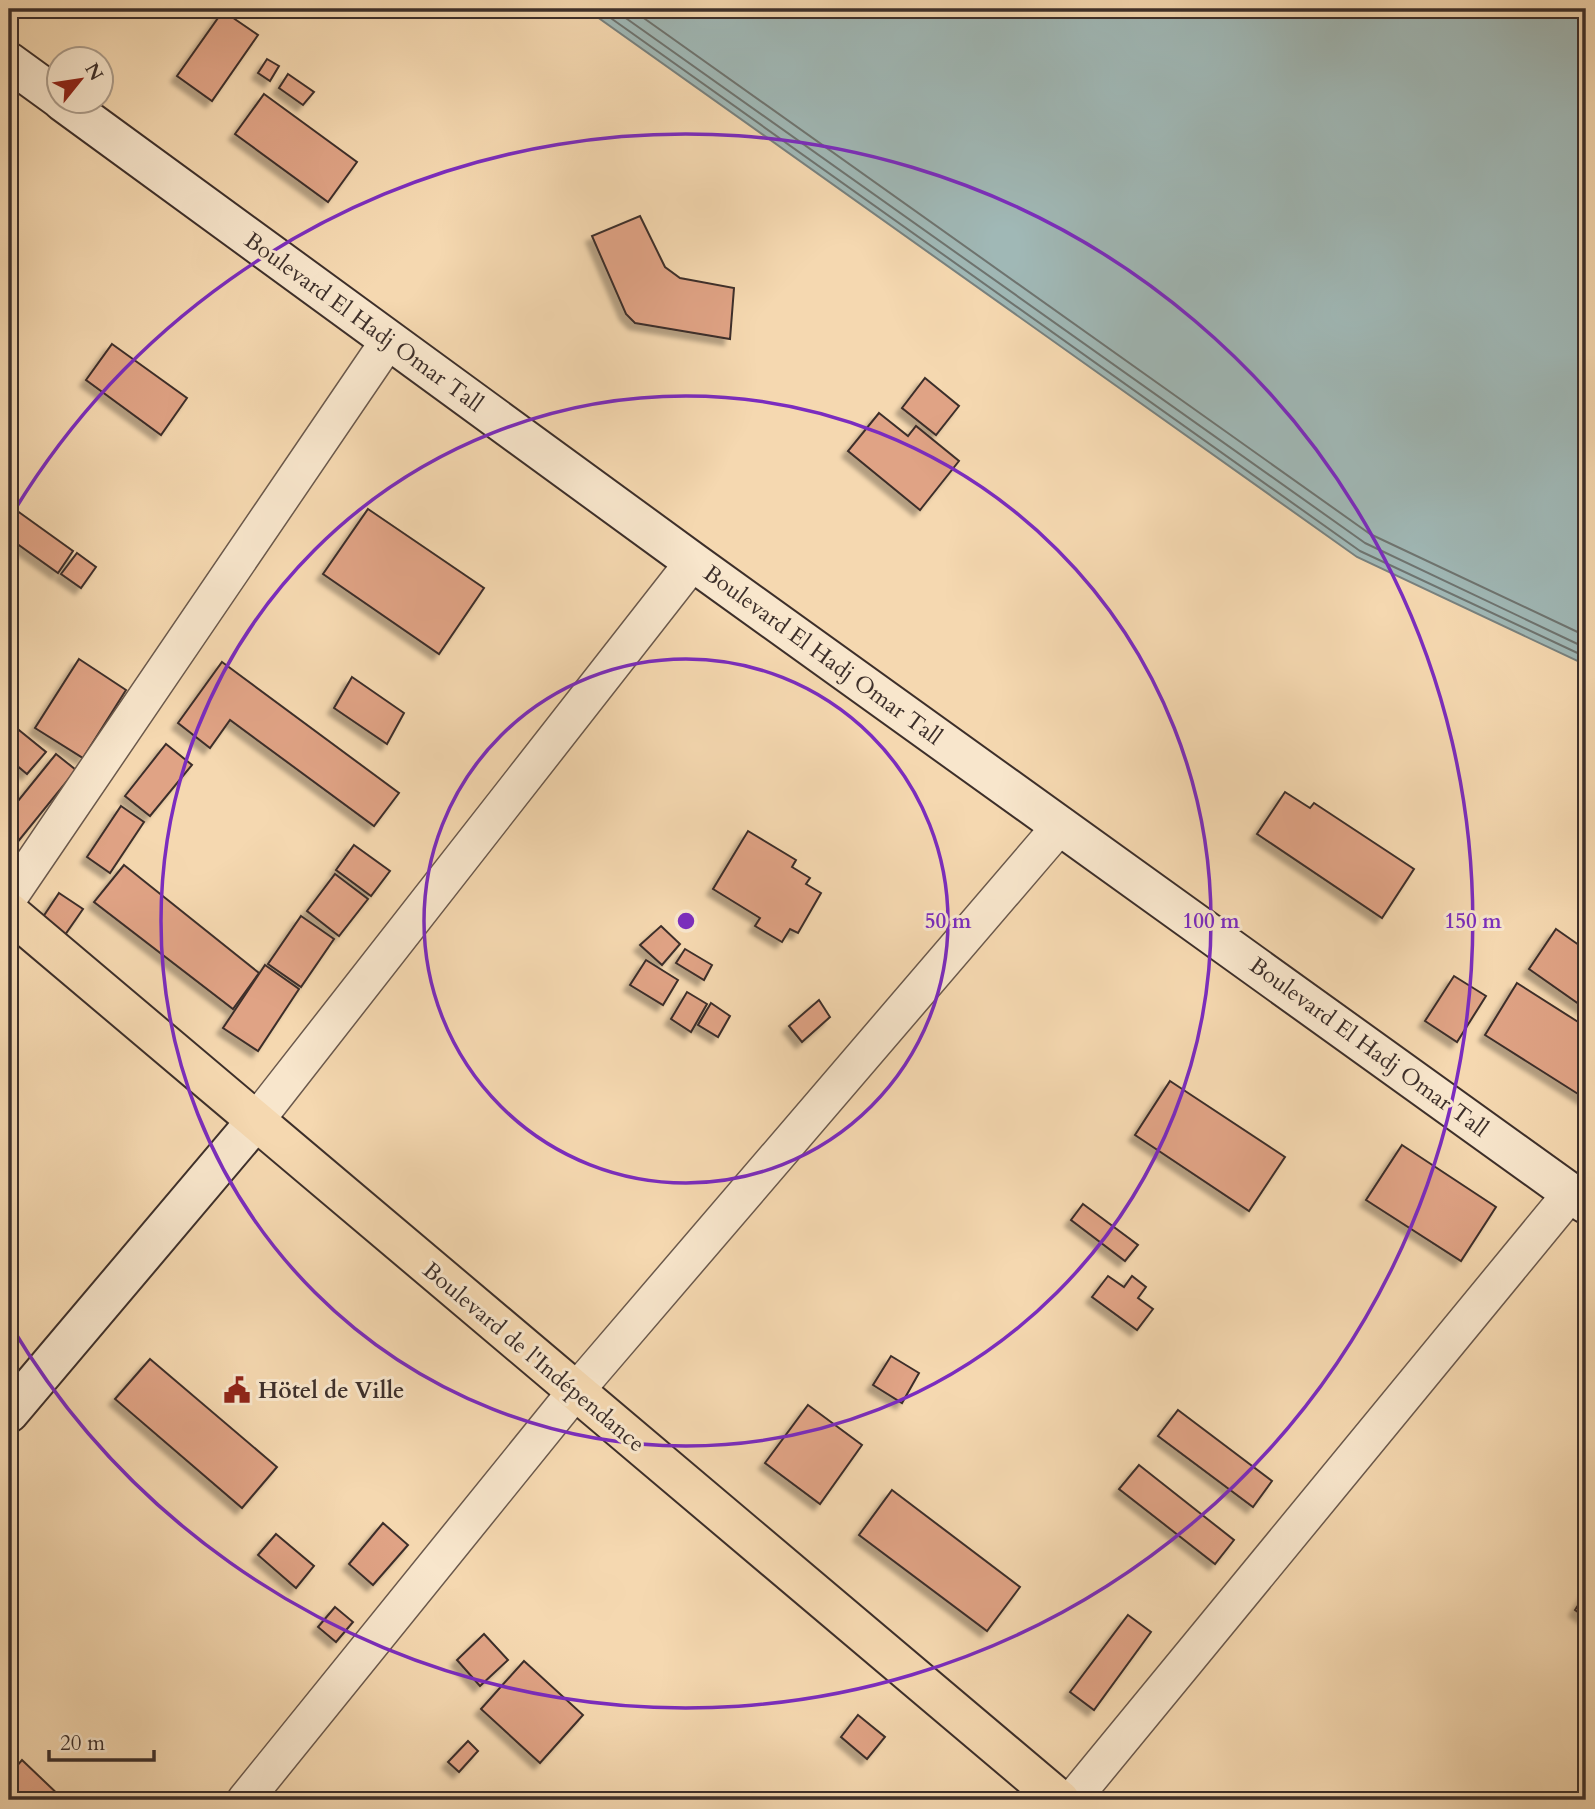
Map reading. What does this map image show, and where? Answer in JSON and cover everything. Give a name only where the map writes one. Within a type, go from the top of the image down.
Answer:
[{"type":"highway","name":"Boulevard de l'Indépendance","points":[[9,912],[1060,1800]]},
{"type":"street","name":"Boulevard El Hadj Omar Tall","points":[[9,62],[46,89]]},
{"type":"street","name":"Boulevard El Hadj Omar Tall","points":[[83,116],[693,562],[1579,1199]]},
{"type":"street","points":[[9,898],[389,340]]},
{"type":"street","points":[[9,1412],[256,1122],[693,562]]},
{"type":"street","points":[[245,1800],[575,1392],[1061,825]]},
{"type":"street","points":[[1072,1800],[1579,1199]]},
{"type":"water","points":[[586,9],[1586,9],[1586,665],[1357,557]]},
{"type":"building","points":[[223,11],[258,35],[212,101],[177,76]]},
{"type":"building","points":[[267,59],[279,66],[270,81],[258,73]]},
{"type":"building","points":[[288,74],[314,92],[303,105],[279,88]]},
{"type":"building","points":[[264,94],[357,162],[328,202],[235,134]]},
{"type":"building","points":[[640,216],[665,267],[680,278],[734,288],[730,339],[635,323],[626,314],[592,236]]},
{"type":"building","points":[[112,344],[187,398],[161,435],[86,380]]},
{"type":"building","points":[[925,378],[959,406],[936,435],[902,408]]},
{"type":"building","points":[[879,413],[908,436],[916,426],[959,461],[920,510],[848,451]]},
{"type":"building","points":[[9,505],[73,551],[58,573],[9,538]]},
{"type":"building","points":[[368,509],[484,588],[439,654],[323,574]]},
{"type":"building","points":[[77,553],[96,567],[81,588],[61,574]]},
{"type":"building","points":[[79,659],[126,690],[83,758],[35,728]]},
{"type":"building","points":[[222,662],[399,793],[374,826],[230,720],[210,748],[178,723]]},
{"type":"building","points":[[352,677],[404,713],[387,744],[334,708]]},
{"type":"building","points":[[9,722],[46,752],[27,774],[9,759]]},
{"type":"building","points":[[166,744],[192,765],[150,816],[125,796]]},
{"type":"building","points":[[56,754],[76,770],[12,849],[9,846],[9,812]]},
{"type":"building","points":[[1285,792],[1310,808],[1314,803],[1414,869],[1382,918],[1257,834]]},
{"type":"building","points":[[121,806],[144,822],[110,873],[87,857]]},
{"type":"building","points":[[748,831],[796,860],[792,867],[810,878],[806,884],[821,893],[798,933],[790,929],[782,942],[755,926],[760,918],[713,889]]},
{"type":"building","points":[[354,845],[390,871],[371,896],[336,870]]},
{"type":"building","points":[[124,865],[259,973],[233,1009],[94,902]]},
{"type":"building","points":[[335,874],[368,899],[339,936],[307,911]]},
{"type":"building","points":[[59,893],[83,909],[60,942],[37,926]]},
{"type":"building","points":[[301,916],[334,939],[301,987],[268,964]]},
{"type":"building","points":[[661,926],[680,944],[662,965],[640,945]]},
{"type":"building","points":[[1556,929],[1586,950],[1586,1009],[1529,969]]},
{"type":"building","points":[[685,949],[712,965],[704,980],[676,963]]},
{"type":"building","points":[[646,960],[678,980],[663,1005],[630,985]]},
{"type":"building","points":[[265,965],[299,989],[258,1051],[223,1028]]},
{"type":"building","points":[[1454,976],[1486,996],[1457,1042],[1425,1021]]},
{"type":"building","points":[[1517,983],[1586,1027],[1586,1099],[1485,1035]]},
{"type":"building","points":[[687,992],[707,1004],[691,1032],[671,1019]]},
{"type":"building","points":[[819,1000],[830,1017],[802,1042],[789,1026]]},
{"type":"building","points":[[711,1003],[730,1016],[718,1037],[698,1025]]},
{"type":"building","points":[[1170,1081],[1285,1157],[1249,1211],[1135,1135]]},
{"type":"building","points":[[1402,1145],[1496,1207],[1461,1261],[1366,1200]]},
{"type":"building","points":[[1083,1204],[1138,1245],[1125,1261],[1071,1220]]},
{"type":"building","points":[[1108,1276],[1124,1287],[1132,1276],[1146,1287],[1138,1298],[1153,1309],[1137,1330],[1092,1297]]},
{"type":"building","points":[[891,1356],[919,1373],[902,1403],[873,1385]]},
{"type":"building","points":[[150,1359],[277,1467],[242,1508],[115,1399]]},
{"type":"building","points":[[808,1405],[862,1445],[820,1504],[765,1463]]},
{"type":"building","points":[[1178,1410],[1272,1481],[1253,1507],[1158,1436]]},
{"type":"building","points":[[1139,1465],[1234,1540],[1215,1564],[1119,1489]]},
{"type":"building","points":[[892,1490],[1020,1587],[987,1631],[859,1535]]},
{"type":"building","points":[[383,1523],[408,1545],[373,1585],[349,1564]]},
{"type":"building","points":[[276,1534],[314,1566],[296,1588],[258,1555]]},
{"type":"building","points":[[1586,1593],[1586,1618],[1575,1610]]},
{"type":"building","points":[[335,1607],[353,1622],[336,1642],[318,1627]]},
{"type":"building","points":[[1128,1615],[1151,1632],[1094,1710],[1070,1692]]},
{"type":"building","points":[[484,1634],[508,1660],[480,1686],[457,1660]]},
{"type":"building","points":[[524,1661],[583,1715],[540,1763],[481,1709]]},
{"type":"building","points":[[858,1715],[885,1737],[867,1759],[841,1737]]},
{"type":"building","points":[[468,1741],[478,1751],[459,1772],[448,1762]]},
{"type":"building","points":[[22,1760],[64,1800],[9,1800],[9,1775]]},
{"type":"building","points":[[650,1793],[659,1800],[645,1800]]},
{"type":"place","name":"Hötel de Ville","points":[[237,1390]]}]
